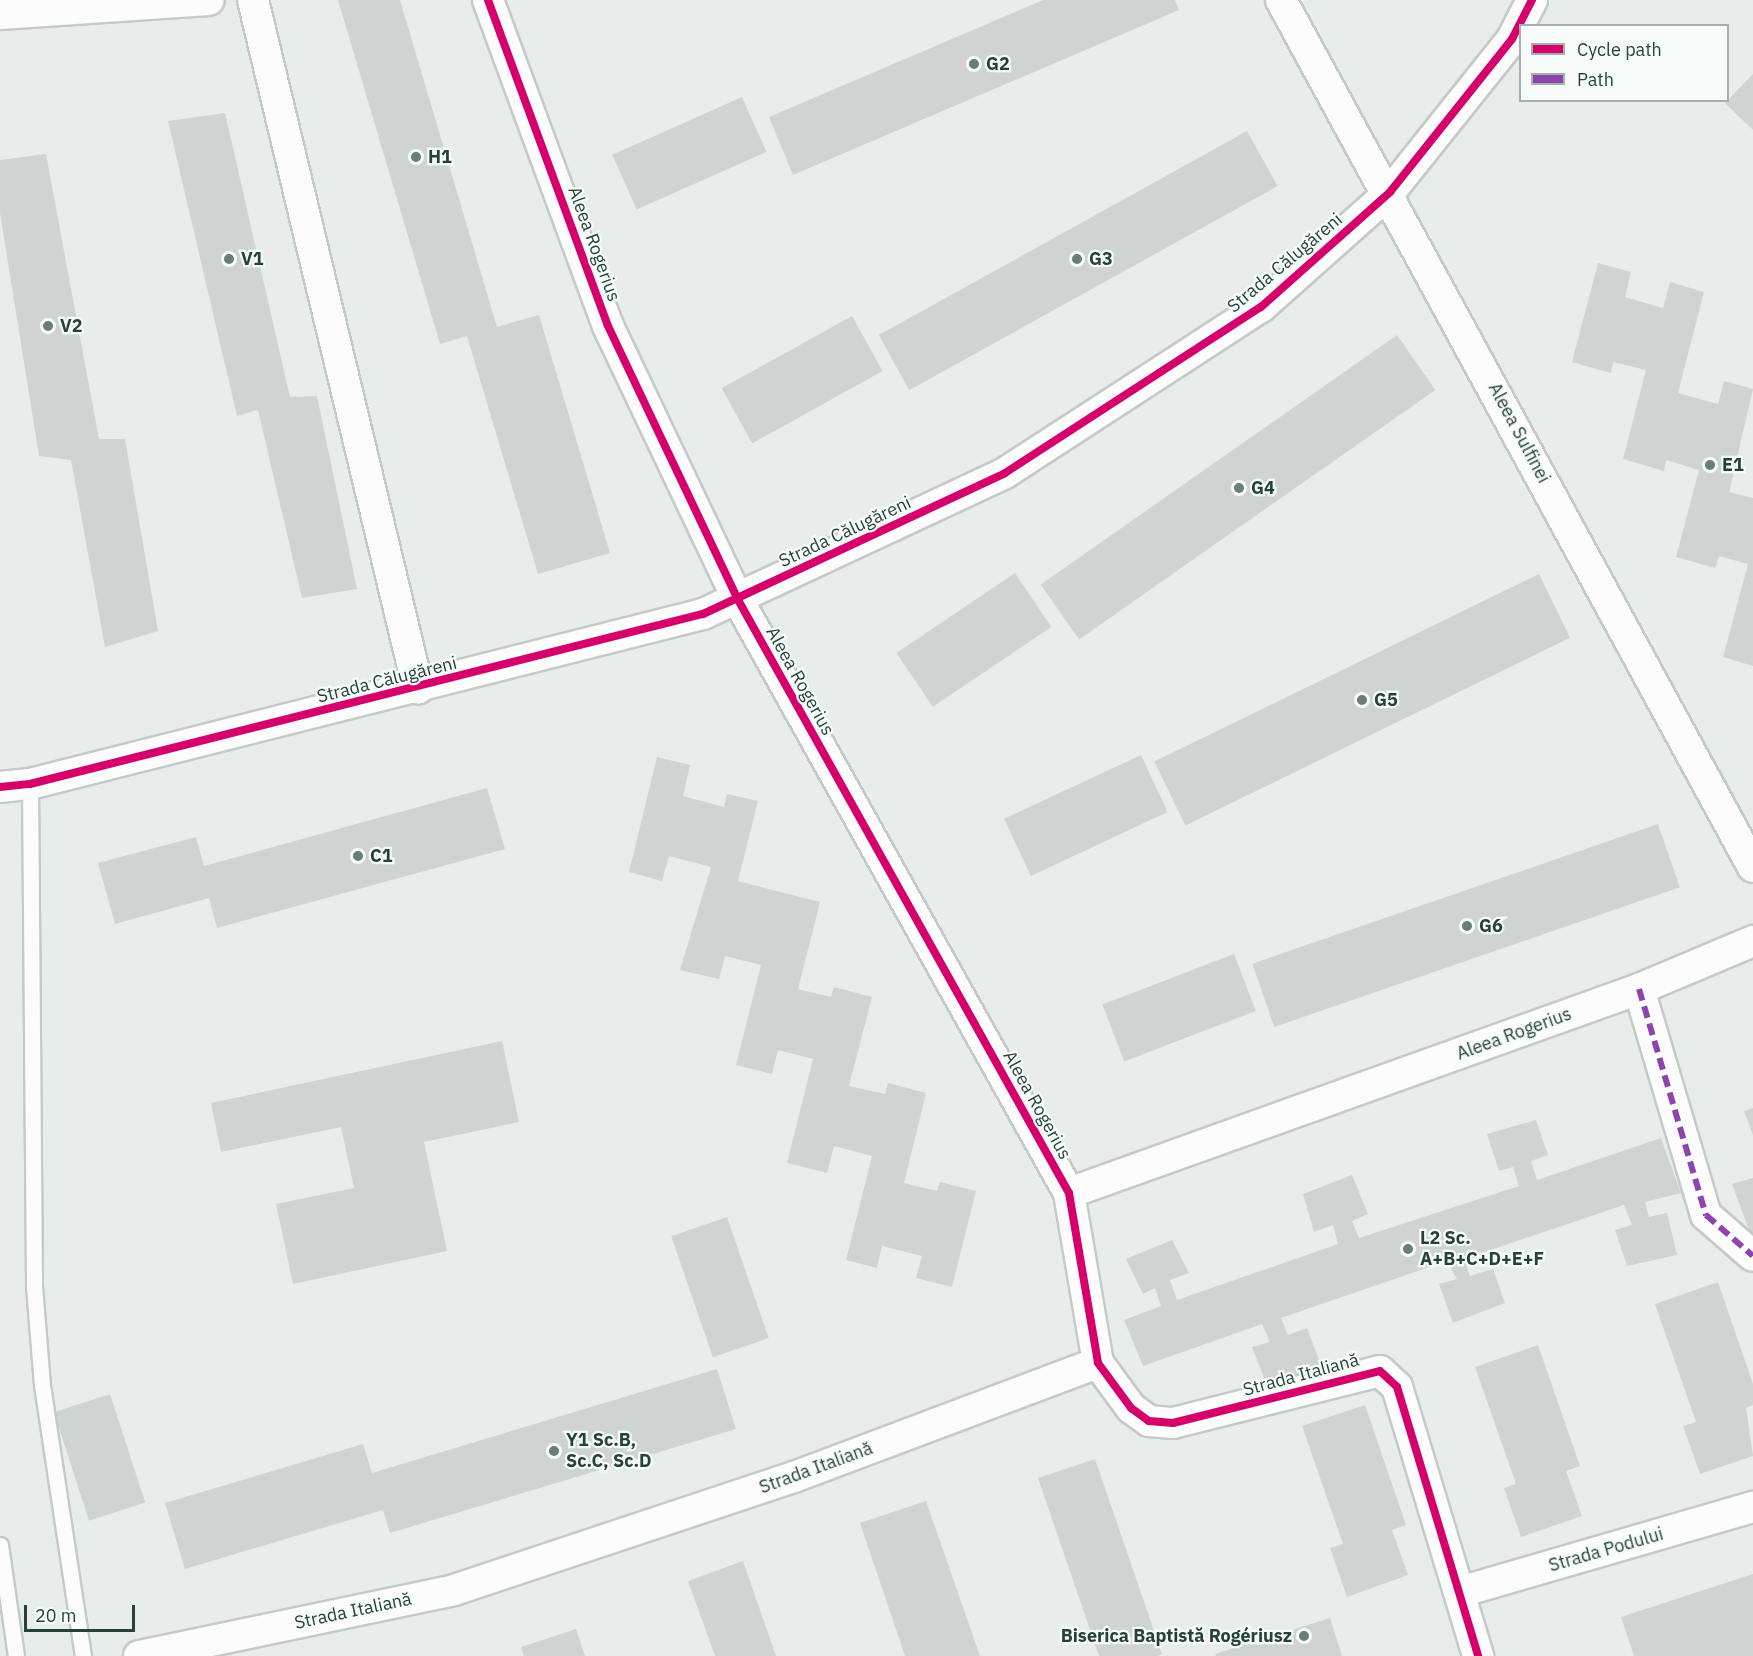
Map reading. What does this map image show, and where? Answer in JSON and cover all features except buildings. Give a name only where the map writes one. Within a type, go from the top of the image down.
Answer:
[{"type":"street","points":[[0,14],[209,0]]},
{"type":"street","points":[[253,0],[418,688]]},
{"type":"street","name":"Aleea Rogerius","points":[[488,0],[608,326],[737,598],[1069,1193],[1098,1363]]},
{"type":"street","name":"Aleea Sulfinei","points":[[1281,0],[1390,192],[1753,867]]},
{"type":"street","name":"Strada Călugăreni","points":[[1520,24],[1532,0]]},
{"type":"street","name":"Strada Călugăreni","points":[[0,787],[30,784],[418,688],[703,614],[1005,473],[1118,404],[1262,307],[1390,192],[1512,39],[1519,25]]},
{"type":"street","name":"Aleea Rogerius","points":[[1069,1193],[1639,989],[1753,941]]},
{"type":"street","points":[[1639,989],[1706,1215],[1753,1256]]},
{"type":"street","name":"Strada Italiană","points":[[139,1656],[454,1590],[794,1477],[1098,1363],[1131,1408],[1149,1421],[1173,1424],[1380,1371],[1397,1387],[1478,1656]]},
{"type":"street","name":"Strada Podului","points":[[1460,1592],[1753,1507]]},
{"type":"lane","points":[[30,784],[34,1286],[42,1385],[83,1656]]},
{"type":"lane","points":[[0,1545],[16,1656]]},
{"type":"marked path","points":[[1639,989],[1706,1215],[1753,1256]]},
{"type":"cycle path","points":[[488,0],[608,326],[737,598],[1069,1193],[1098,1363],[1131,1408],[1149,1421],[1173,1423],[1380,1371],[1397,1387],[1478,1656]]},
{"type":"cycle path","points":[[1520,24],[1532,0]]},
{"type":"cycle path","points":[[0,787],[30,784],[703,614],[1005,473],[1261,307],[1390,192],[1512,39],[1519,25]]},
{"type":"place","name":"G2","points":[[974,64]]},
{"type":"place","name":"H1","points":[[416,157]]},
{"type":"place","name":"V1","points":[[229,259]]},
{"type":"place","name":"G3","points":[[1077,259]]},
{"type":"place","name":"V2","points":[[48,326]]},
{"type":"place","name":"E1","points":[[1710,465]]},
{"type":"place","name":"G4","points":[[1239,488]]},
{"type":"place","name":"G5","points":[[1362,700]]},
{"type":"place","name":"C1","points":[[358,856]]},
{"type":"place","name":"G6","points":[[1467,926]]},
{"type":"place","name":"L2 Sc. A+B+C+D+E+F","points":[[1408,1249]]},
{"type":"place","name":"Y1 Sc.B, Sc.C, Sc.D","points":[[554,1451]]},
{"type":"place","name":"Biserica Baptistă Rogériusz","points":[[1304,1636]]}]
